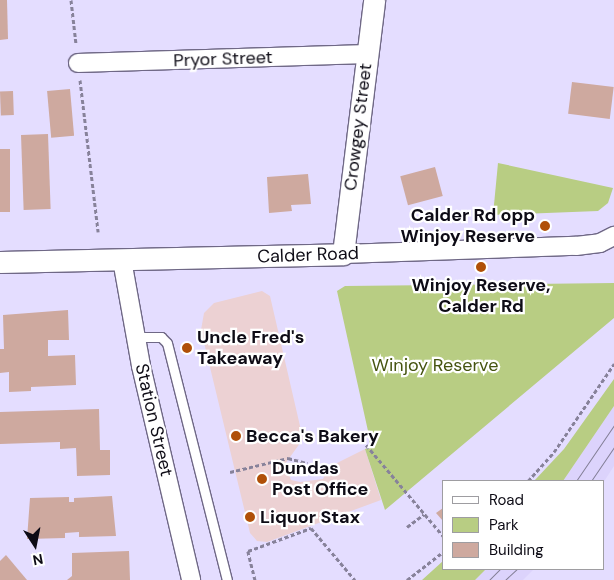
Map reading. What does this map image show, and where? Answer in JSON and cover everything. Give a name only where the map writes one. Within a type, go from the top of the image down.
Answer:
[{"type":"street","name":"Crowgey Street","points":[[343,254],[374,0]]},
{"type":"street","name":"Pryor Street","points":[[78,63],[367,54]]},
{"type":"street","name":"Calder Road","points":[[0,262],[343,254],[576,246],[600,243],[614,236]]},
{"type":"street","name":"Station Street","points":[[122,260],[135,337],[191,580]]},
{"type":"lane","points":[[135,337],[161,337],[167,343],[227,580]]},
{"type":"path","points":[[71,0],[98,232]]},
{"type":"path","points":[[529,480],[554,452],[614,364]]},
{"type":"path","points":[[362,440],[442,535]]},
{"type":"path","points":[[230,472],[288,458],[307,463]]},
{"type":"path","points":[[407,527],[424,514]]},
{"type":"path","points":[[255,580],[248,551],[311,528],[355,580]]},
{"type":"path","points":[[407,580],[442,553]]},
{"type":"shaded area","points":[[262,291],[270,296],[303,439],[285,464],[291,480],[300,482],[323,479],[329,467],[365,449],[381,500],[267,542],[257,541],[250,533],[201,330],[204,313],[214,303]]},
{"type":"shaded area","points":[[614,406],[614,466],[604,481],[564,480]]},
{"type":"shaded area","points":[[485,570],[533,570],[523,580],[475,580]]},
{"type":"green space","points":[[498,163],[613,188],[608,203],[598,211],[493,215]]},
{"type":"green space","name":"Winjoy Reserve","points":[[614,283],[614,318],[385,510],[365,449],[370,447],[368,431],[337,291],[345,286]]},
{"type":"green space","points":[[614,379],[614,406],[564,480],[535,480],[564,449]]},
{"type":"green space","points":[[442,562],[442,570],[485,570],[475,580],[422,580]]},
{"type":"building","points":[[0,0],[7,0],[8,39],[0,40]]},
{"type":"building","points":[[572,82],[614,87],[610,119],[568,114]]},
{"type":"building","points":[[70,89],[74,136],[51,138],[47,91]]},
{"type":"building","points":[[0,91],[13,91],[14,115],[1,115]]},
{"type":"building","points":[[48,134],[51,209],[24,210],[21,135]]},
{"type":"building","points":[[0,149],[10,149],[10,212],[0,212]]},
{"type":"building","points":[[435,167],[443,196],[408,205],[400,176]]},
{"type":"building","points":[[308,174],[311,204],[291,205],[292,211],[269,213],[267,177]]},
{"type":"building","points":[[68,310],[69,340],[48,340],[48,356],[75,355],[76,385],[31,387],[31,391],[9,392],[9,372],[0,373],[0,349],[4,349],[3,315]]},
{"type":"building","points":[[99,409],[100,450],[110,450],[110,475],[77,476],[76,448],[60,449],[60,442],[0,444],[0,412]]},
{"type":"building","points":[[112,496],[116,536],[79,537],[79,532],[65,533],[65,538],[27,539],[30,498],[69,497],[69,502],[74,502],[74,498]]},
{"type":"building","points":[[442,509],[442,520],[436,513]]},
{"type":"building","points":[[129,551],[130,580],[67,580],[72,576],[72,553]]},
{"type":"building","points":[[6,555],[27,580],[0,580],[0,561]]},
{"type":"tram line","points":[[577,480],[614,425]]},
{"type":"tram line","points":[[592,480],[614,447]]},
{"type":"tram line","points":[[489,580],[499,570]]},
{"type":"tram line","points":[[505,580],[516,570]]},
{"type":"place","name":"Calder Rd opp Winjoy Reserve","points":[[545,226]]},
{"type":"place","name":"Winjoy Reserve, Calder Rd","points":[[481,267]]},
{"type":"place","name":"Uncle Fred's Takeaway","points":[[187,348]]},
{"type":"place","name":"Becca's Bakery","points":[[236,436]]},
{"type":"place","name":"Dundas Post Office","points":[[262,479]]},
{"type":"place","name":"Liquor Stax","points":[[250,517]]}]
